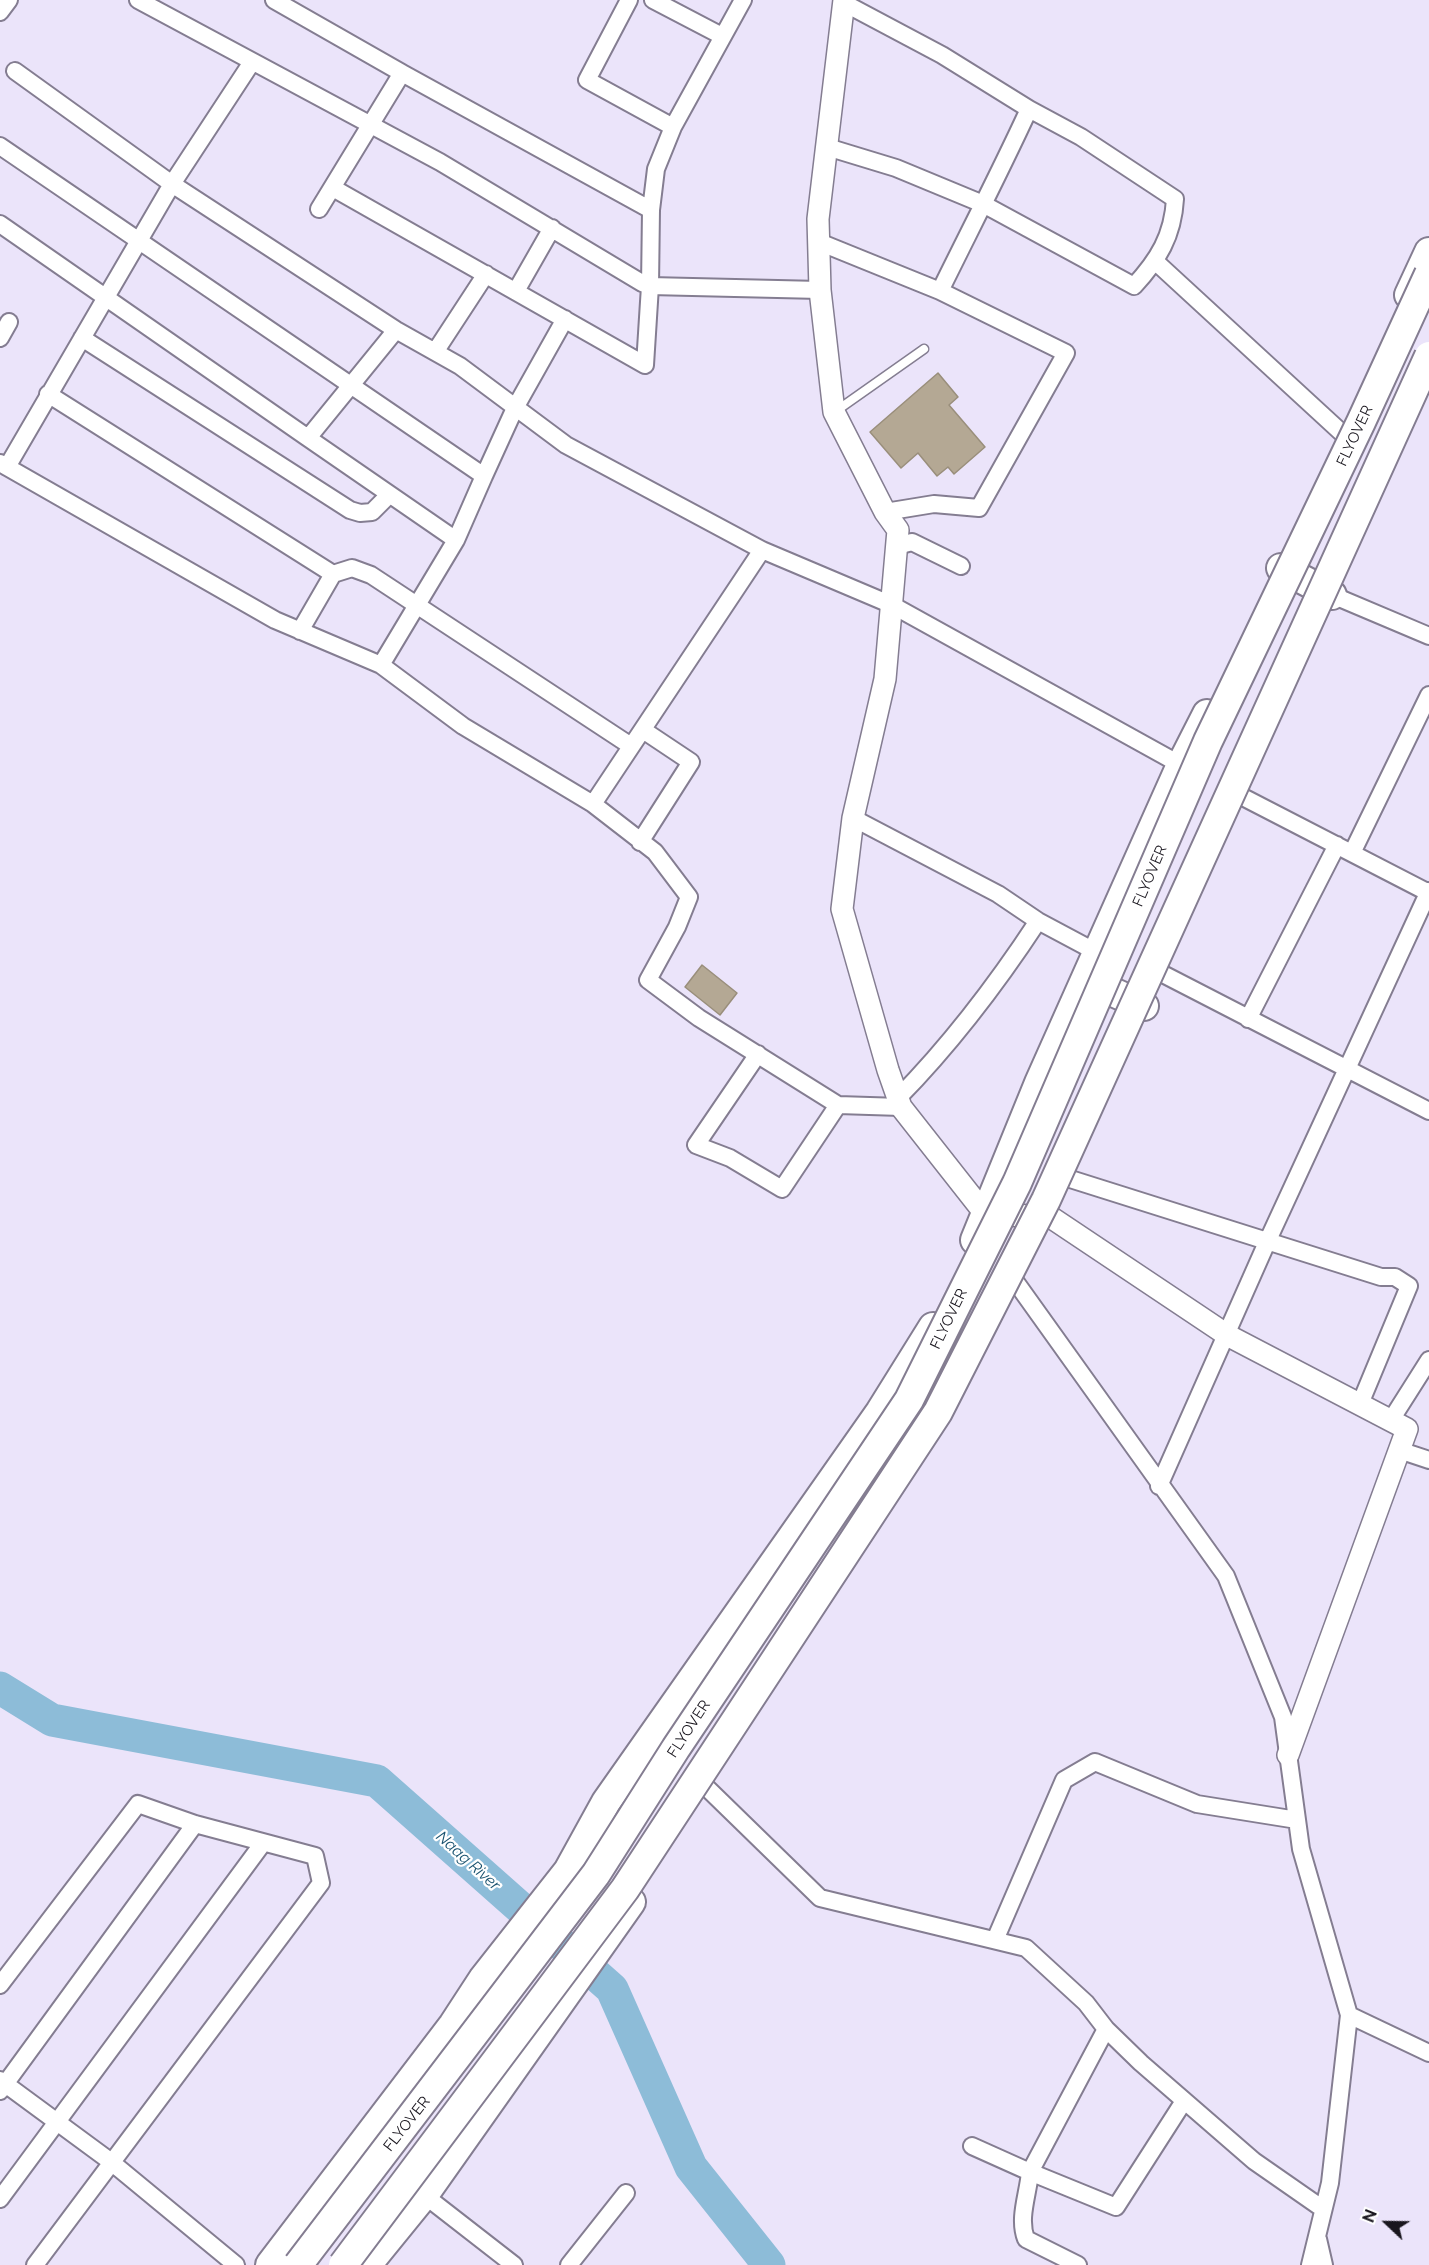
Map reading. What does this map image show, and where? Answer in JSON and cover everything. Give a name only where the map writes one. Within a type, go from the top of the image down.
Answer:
[{"type":"highway","points":[[270,2265],[453,2025],[483,1979],[568,1871],[613,1793],[886,1403],[938,1321],[986,1215],[1035,1094],[1181,765],[1281,567],[1343,434],[1346,434],[1429,252]]},
{"type":"highway","name":"FLYOVER","points":[[298,2265],[596,1874],[676,1748],[909,1400],[1017,1183],[1208,741],[1361,422],[1429,274]]},
{"type":"highway","points":[[343,2265],[625,1889],[938,1412],[1046,1200],[1429,356]]},
{"type":"highway","points":[[367,2265],[424,2195],[625,1913],[762,1686],[945,1414],[1003,1314],[1015,1281],[1049,1216],[1064,1177],[1144,1006],[1237,794],[1417,413],[1429,379]]},
{"type":"highway","points":[[1281,567],[1332,595]]},
{"type":"highway","points":[[1086,980],[1144,1006]]},
{"type":"highway","points":[[568,1871],[625,1913]]},
{"type":"street","points":[[0,12],[9,0]]},
{"type":"street","points":[[138,0],[440,162],[650,286],[820,290]]},
{"type":"street","points":[[274,0],[651,210]]},
{"type":"street","points":[[628,0],[587,80],[673,127]]},
{"type":"street","points":[[653,0],[722,36]]},
{"type":"street","points":[[333,188],[645,365],[650,286],[651,210],[656,169],[673,127],[743,0]]},
{"type":"street","points":[[827,147],[896,168],[983,204],[1134,286],[1156,262],[1174,218],[1175,199],[1081,137],[1029,109],[942,55],[844,1],[818,219],[820,290],[834,412],[885,512],[898,530],[885,679],[853,818],[842,909],[900,1103],[986,1215],[1049,1216],[1227,1335],[1407,1429],[1288,1755]]},
{"type":"street","points":[[252,62],[172,184],[4,465],[275,620],[381,665],[463,726],[593,804],[655,852],[689,897],[677,927],[648,981],[699,1018],[758,1054],[793,1079],[838,1105],[900,1103]]},
{"type":"street","points":[[15,71],[172,184],[396,330],[459,366],[566,445],[762,550],[892,605],[1181,765]]},
{"type":"street","points":[[320,209],[402,73]]},
{"type":"street","points":[[940,291],[1029,109]]},
{"type":"street","points":[[0,146],[138,243],[484,476]]},
{"type":"street","points":[[0,224],[456,540]]},
{"type":"street","points":[[516,291],[552,228]]},
{"type":"street","points":[[819,242],[940,291],[1066,353],[979,508],[934,504],[885,512]]},
{"type":"street","points":[[1156,262],[1343,434]]},
{"type":"street","points":[[435,352],[486,274]]},
{"type":"street","points":[[381,665],[416,603],[456,540],[515,408],[565,319]]},
{"type":"street","points":[[0,338],[9,322]]},
{"type":"street","points":[[308,438],[396,330]]},
{"type":"street","points":[[82,338],[350,510],[360,513],[372,512],[389,495]]},
{"type":"street","points":[[48,394],[333,574]]},
{"type":"street","points":[[897,546],[912,542],[961,566]]},
{"type":"street","points":[[593,804],[762,550]]},
{"type":"street","points":[[300,631],[333,574],[352,568],[371,575],[416,603],[632,746]]},
{"type":"street","points":[[1332,595],[1429,636]]},
{"type":"street","points":[[1352,853],[1429,695]]},
{"type":"street","points":[[640,842],[691,762],[643,730]]},
{"type":"street","points":[[1159,1486],[1268,1240],[1429,892],[1237,794]]},
{"type":"street","points":[[853,818],[988,889],[1038,921],[1098,953]]},
{"type":"street","points":[[1248,1019],[1337,845]]},
{"type":"street","points":[[900,1103],[998,982],[1038,921]]},
{"type":"street","points":[[1159,972],[1429,1111]]},
{"type":"street","points":[[758,1054],[696,1145],[730,1158],[782,1189],[838,1105]]},
{"type":"street","points":[[1064,1177],[1381,1277],[1395,1277],[1409,1286],[1360,1404]]},
{"type":"street","points":[[1015,1281],[1159,1486],[1226,1576],[1283,1717],[1300,1849],[1349,2015],[1330,2183],[1310,2265]]},
{"type":"street","points":[[1391,1420],[1429,1360]]},
{"type":"street","points":[[1399,1450],[1429,1460]]},
{"type":"street","points":[[995,1940],[1064,1780],[1095,1762],[1197,1804],[1297,1820]]},
{"type":"street","points":[[704,1785],[820,1898],[1026,1947],[1086,2003],[1106,2029],[1184,2101],[1254,2162],[1323,2209]]},
{"type":"street","points":[[0,1985],[138,1804],[195,1824],[315,1856],[321,1883],[110,2161],[35,2265]]},
{"type":"street","points":[[195,1824],[2,2085],[110,2161],[236,2265]]},
{"type":"street","points":[[0,2199],[263,1843]]},
{"type":"street","points":[[1349,2015],[1429,2053]]},
{"type":"street","points":[[1078,2265],[1026,2239],[1022,2217],[1028,2198],[1030,2172],[1106,2029]]},
{"type":"street","points":[[972,2146],[1116,2207],[1184,2101]]},
{"type":"street","points":[[569,2265],[626,2193]]},
{"type":"street","points":[[424,2195],[514,2265]]},
{"type":"street","points":[[1317,2235],[1324,2265]]},
{"type":"lane","points":[[834,412],[924,349]]},
{"type":"building","points":[[938,373],[958,397],[949,405],[985,447],[954,474],[948,467],[937,476],[918,453],[901,468],[870,432]]},
{"type":"building","points":[[702,965],[737,993],[720,1015],[685,987]]},
{"type":"waterway","name":"Naag River","points":[[0,1688],[52,1720],[377,1781],[612,1989],[691,2167],[769,2265]]}]
